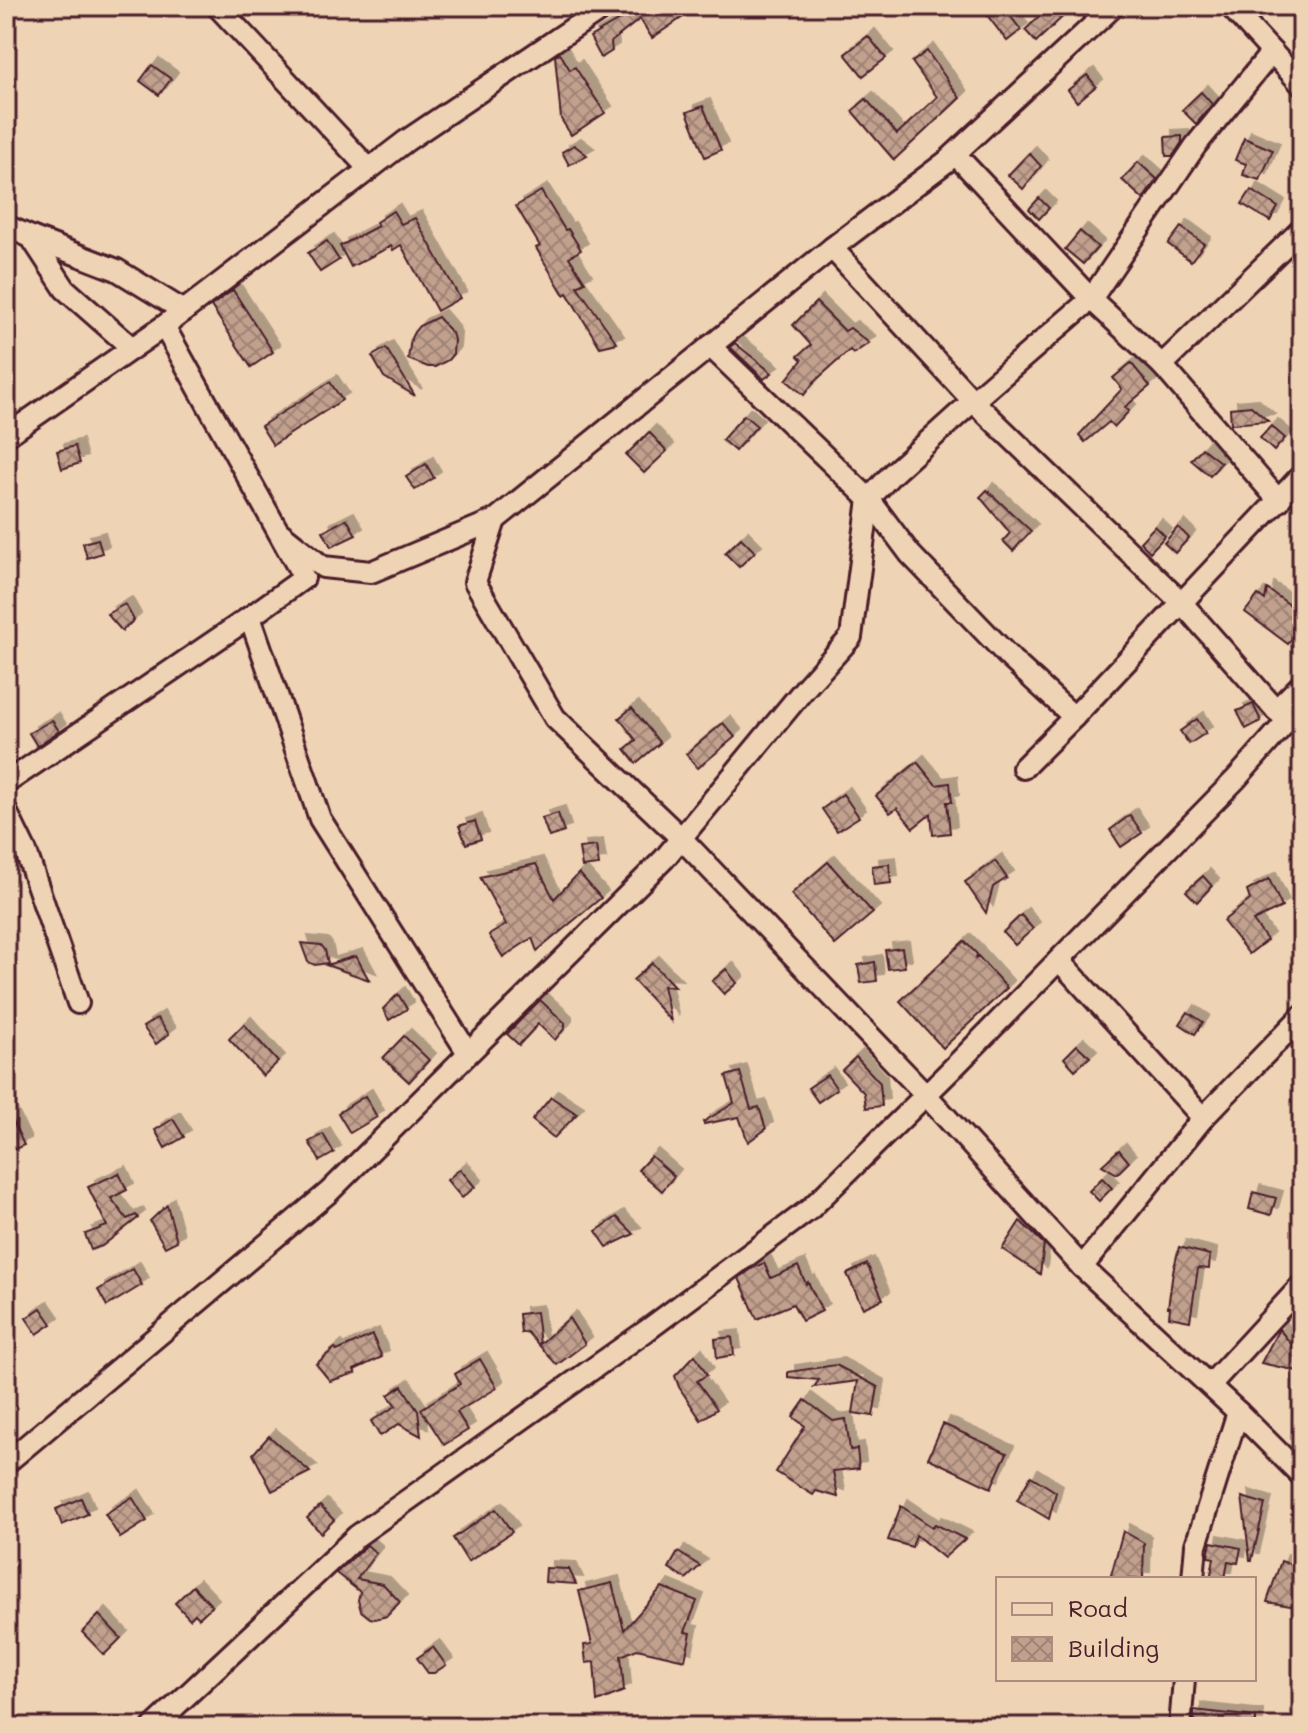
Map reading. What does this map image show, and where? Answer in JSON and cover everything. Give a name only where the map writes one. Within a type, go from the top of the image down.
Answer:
[{"type":"street","points":[[217,6],[369,169]]},
{"type":"street","points":[[6,436],[164,326],[406,141],[606,6]]},
{"type":"street","points":[[279,532],[323,567],[371,572],[495,520],[832,248],[955,154],[1114,6]]},
{"type":"street","points":[[1230,6],[1302,85]]},
{"type":"street","points":[[6,1463],[329,1192],[664,859],[851,637],[869,499],[892,474],[973,401],[1091,299],[1196,145],[1272,52]]},
{"type":"street","points":[[955,154],[1091,299],[1162,365],[1279,501]]},
{"type":"street","points":[[6,226],[117,270],[184,311]]},
{"type":"street","points":[[1162,365],[1302,229]]},
{"type":"street","points":[[31,237],[65,289],[132,348]]},
{"type":"street","points":[[832,248],[973,401],[1182,603],[1289,721]]},
{"type":"street","points":[[6,783],[304,578],[164,326]]},
{"type":"street","points":[[710,346],[869,499],[910,554],[1012,660],[1074,717]]},
{"type":"street","points":[[6,420],[12,415],[55,401]]},
{"type":"street","points":[[1023,768],[1302,475]]},
{"type":"street","points":[[495,520],[475,582],[555,718],[681,838],[926,1095],[1082,1267],[1210,1385],[1302,1476]]},
{"type":"street","points":[[250,617],[320,819],[468,1053]]},
{"type":"street","points":[[153,1727],[357,1536],[646,1331],[810,1209],[1236,779],[1289,721],[1302,684]]},
{"type":"street","points":[[6,811],[26,852],[78,1003]]},
{"type":"street","points":[[1059,960],[1203,1118]]},
{"type":"street","points":[[1082,1267],[1203,1118],[1302,1016]]},
{"type":"street","points":[[1210,1385],[1302,1285]]},
{"type":"street","points":[[1193,1577],[1196,1545],[1238,1412]]},
{"type":"street","points":[[1180,1727],[1184,1681]]},
{"type":"building","points":[[651,6],[680,6],[686,15],[652,38],[640,19],[611,42],[612,51],[601,58],[590,37],[636,10],[639,14]]},
{"type":"building","points":[[980,6],[1003,6],[1021,30],[1007,41]]},
{"type":"building","points":[[1050,6],[1074,6],[1036,42],[1025,30]]},
{"type":"building","points":[[868,36],[886,58],[863,76],[845,54]]},
{"type":"building","points":[[927,51],[960,98],[894,160],[852,111],[866,99],[897,134],[937,97],[912,62]]},
{"type":"building","points":[[560,53],[570,70],[575,67],[605,113],[571,135],[561,119],[555,56]]},
{"type":"building","points":[[152,65],[171,79],[159,95],[140,81]]},
{"type":"building","points":[[1087,75],[1096,86],[1077,102],[1068,90]]},
{"type":"building","points":[[1201,92],[1212,104],[1196,124],[1182,110]]},
{"type":"building","points":[[703,106],[721,150],[705,157],[687,112]]},
{"type":"building","points":[[1182,136],[1182,142],[1173,156],[1166,156],[1165,137]]},
{"type":"building","points":[[1244,138],[1273,150],[1260,180],[1243,175],[1246,164],[1235,160]]},
{"type":"building","points":[[574,145],[587,155],[569,165],[562,152]]},
{"type":"building","points":[[1029,153],[1041,166],[1023,189],[1008,175]]},
{"type":"building","points":[[1138,162],[1157,179],[1143,199],[1122,180]]},
{"type":"building","points":[[1251,190],[1278,207],[1270,221],[1242,204]]},
{"type":"building","points":[[541,191],[581,250],[569,257],[585,282],[577,286],[617,343],[600,347],[536,248],[540,246],[516,206]]},
{"type":"building","points":[[1039,198],[1049,208],[1039,219],[1029,209]]},
{"type":"building","points":[[393,211],[401,224],[415,218],[460,298],[437,311],[401,245],[393,250],[391,246],[351,267],[340,246],[378,226],[376,222]]},
{"type":"building","points":[[1181,227],[1204,244],[1191,261],[1168,244]]},
{"type":"building","points":[[1080,231],[1098,247],[1083,264],[1065,249]]},
{"type":"building","points":[[327,241],[339,260],[320,272],[308,253]]},
{"type":"building","points":[[233,290],[273,352],[251,367],[211,306]]},
{"type":"building","points":[[816,302],[845,331],[850,328],[869,343],[853,354],[850,350],[804,395],[786,380],[802,360],[798,356],[811,345],[793,325]]},
{"type":"building","points":[[438,317],[452,333],[453,354],[435,367],[408,359],[414,332],[419,326]]},
{"type":"building","points":[[735,343],[772,373],[764,379],[730,347]]},
{"type":"building","points":[[386,348],[415,396],[384,377],[372,356]]},
{"type":"building","points":[[1131,363],[1150,386],[1125,407],[1129,411],[1114,427],[1109,422],[1085,442],[1079,435],[1122,389],[1113,378]]},
{"type":"building","points":[[330,382],[342,400],[273,445],[261,426]]},
{"type":"building","points":[[1251,406],[1268,421],[1231,424],[1230,408]]},
{"type":"building","points":[[744,415],[757,426],[735,451],[722,440]]},
{"type":"building","points":[[1271,426],[1285,438],[1274,451],[1260,438]]},
{"type":"building","points":[[649,432],[667,451],[644,473],[626,455]]},
{"type":"building","points":[[75,446],[80,463],[62,469],[57,451]]},
{"type":"building","points":[[1202,448],[1221,463],[1210,476],[1191,460]]},
{"type":"building","points":[[426,464],[434,478],[415,490],[406,477]]},
{"type":"building","points":[[987,490],[1031,531],[1013,551],[1003,541],[1010,533],[980,497]]},
{"type":"building","points":[[347,519],[356,535],[331,547],[323,531]]},
{"type":"building","points":[[1155,526],[1165,536],[1150,552],[1140,542]]},
{"type":"building","points":[[1178,527],[1189,538],[1175,553],[1164,543]]},
{"type":"building","points":[[741,538],[755,552],[739,567],[725,553]]},
{"type":"building","points":[[98,539],[102,553],[87,558],[83,543]]},
{"type":"building","points":[[1267,589],[1300,612],[1293,624],[1299,628],[1288,644],[1245,612],[1258,595],[1265,600]]},
{"type":"building","points":[[125,604],[134,620],[122,631],[107,614]]},
{"type":"building","points":[[1253,704],[1261,721],[1246,729],[1237,711]]},
{"type":"building","points":[[632,708],[660,743],[636,763],[625,749],[636,740],[619,718]]},
{"type":"building","points":[[1197,719],[1206,733],[1189,744],[1180,731]]},
{"type":"building","points":[[52,720],[59,731],[37,746],[29,733]]},
{"type":"building","points":[[723,723],[735,737],[698,768],[686,754]]},
{"type":"building","points":[[917,762],[936,785],[950,783],[952,802],[947,802],[950,833],[933,835],[931,814],[913,828],[897,808],[890,813],[876,796]]},
{"type":"building","points":[[843,794],[859,817],[837,831],[822,809]]},
{"type":"building","points":[[558,813],[564,832],[549,837],[542,818]]},
{"type":"building","points":[[1130,815],[1142,833],[1121,847],[1110,830]]},
{"type":"building","points":[[475,821],[481,839],[466,844],[459,826]]},
{"type":"building","points":[[596,846],[599,865],[582,867],[579,848]]},
{"type":"building","points":[[995,861],[1007,878],[993,887],[986,913],[965,882]]},
{"type":"building","points":[[828,862],[873,913],[835,945],[791,894]]},
{"type":"building","points":[[536,864],[554,899],[579,873],[601,898],[537,951],[532,938],[503,957],[489,935],[506,925],[480,877]]},
{"type":"building","points":[[889,864],[891,883],[874,885],[872,866]]},
{"type":"building","points":[[1203,876],[1212,886],[1197,902],[1186,891]]},
{"type":"building","points":[[1269,879],[1282,907],[1253,921],[1267,940],[1249,954],[1223,921],[1250,900],[1247,891]]},
{"type":"building","points":[[1021,915],[1033,929],[1015,945],[1003,932]]},
{"type":"building","points":[[964,941],[977,954],[976,958],[978,956],[1007,988],[943,1048],[900,1001]]},
{"type":"building","points":[[301,943],[321,945],[328,963],[315,965],[308,962]]},
{"type":"building","points":[[902,948],[905,967],[888,969],[885,950]]},
{"type":"building","points":[[356,956],[369,980],[326,965]]},
{"type":"building","points":[[875,962],[877,981],[861,983],[858,965]]},
{"type":"building","points":[[652,963],[675,987],[663,986],[671,1021],[633,980]]},
{"type":"building","points":[[726,969],[737,983],[724,994],[712,981]]},
{"type":"building","points":[[398,994],[407,1009],[389,1020],[383,1009]]},
{"type":"building","points":[[540,1000],[565,1023],[565,1028],[555,1040],[538,1024],[519,1045],[507,1034]]},
{"type":"building","points":[[1188,1012],[1203,1022],[1195,1034],[1180,1024]]},
{"type":"building","points":[[157,1018],[169,1034],[156,1044],[143,1027]]},
{"type":"building","points":[[244,1024],[278,1062],[263,1076],[229,1039]]},
{"type":"building","points":[[404,1036],[429,1060],[409,1082],[383,1058]]},
{"type":"building","points":[[1077,1045],[1090,1057],[1075,1070],[1064,1058]]},
{"type":"building","points":[[856,1057],[880,1083],[882,1106],[866,1108],[864,1093],[842,1070]]},
{"type":"building","points":[[740,1072],[751,1109],[759,1107],[766,1129],[748,1142],[739,1117],[703,1122],[734,1103],[726,1076]]},
{"type":"building","points":[[827,1075],[837,1089],[818,1102],[808,1088]]},
{"type":"building","points":[[365,1096],[377,1117],[350,1133],[338,1113]]},
{"type":"building","points":[[551,1097],[577,1114],[554,1138],[532,1120]]},
{"type":"building","points":[[6,1107],[24,1145],[6,1153]]},
{"type":"building","points":[[173,1119],[184,1137],[165,1148],[155,1130]]},
{"type":"building","points":[[323,1134],[334,1153],[320,1161],[309,1142]]},
{"type":"building","points":[[1119,1150],[1129,1162],[1117,1174],[1102,1165]]},
{"type":"building","points":[[651,1156],[674,1176],[662,1191],[638,1170]]},
{"type":"building","points":[[460,1169],[475,1187],[462,1198],[447,1180]]},
{"type":"building","points":[[119,1173],[127,1190],[111,1198],[127,1219],[136,1215],[138,1218],[102,1246],[91,1250],[85,1234],[107,1226],[88,1187]]},
{"type":"building","points":[[1102,1178],[1112,1188],[1099,1201],[1089,1191]]},
{"type":"building","points":[[1253,1192],[1276,1198],[1271,1215],[1249,1209]]},
{"type":"building","points":[[167,1205],[177,1241],[165,1247],[150,1221]]},
{"type":"building","points":[[617,1217],[634,1234],[607,1247],[596,1231]]},
{"type":"building","points":[[1020,1221],[1044,1244],[1040,1274],[1002,1249]]},
{"type":"building","points":[[1179,1247],[1210,1255],[1209,1269],[1198,1268],[1190,1321],[1169,1317],[1173,1272]]},
{"type":"building","points":[[764,1263],[771,1278],[798,1266],[822,1311],[802,1321],[793,1304],[757,1319],[739,1278]]},
{"type":"building","points":[[867,1264],[883,1299],[863,1308],[847,1274]]},
{"type":"building","points":[[133,1269],[142,1285],[107,1306],[98,1290]]},
{"type":"building","points":[[41,1308],[52,1324],[37,1334],[26,1318]]},
{"type":"building","points":[[536,1312],[540,1344],[569,1318],[585,1344],[557,1365],[527,1332],[521,1333],[519,1314]]},
{"type":"building","points":[[1279,1329],[1302,1357],[1302,1372],[1261,1363]]},
{"type":"building","points":[[372,1335],[382,1357],[354,1370],[356,1373],[330,1381],[316,1364],[335,1348],[337,1351]]},
{"type":"building","points":[[732,1337],[734,1355],[717,1358],[715,1339]]},
{"type":"building","points":[[695,1355],[707,1375],[697,1381],[717,1409],[701,1420],[675,1376]]},
{"type":"building","points":[[480,1359],[497,1388],[457,1412],[468,1430],[444,1445],[421,1409],[460,1384],[455,1374]]},
{"type":"building","points":[[836,1365],[878,1387],[873,1416],[853,1413],[858,1381],[814,1387],[819,1380],[788,1377],[788,1372]]},
{"type":"building","points":[[402,1386],[418,1411],[421,1436],[399,1424],[380,1436],[371,1421],[396,1406],[388,1395]]},
{"type":"building","points":[[805,1400],[833,1421],[846,1419],[850,1450],[857,1449],[859,1468],[833,1471],[838,1497],[816,1491],[813,1495],[776,1472],[805,1426],[793,1417]]},
{"type":"building","points":[[943,1424],[1007,1453],[991,1488],[928,1458]]},
{"type":"building","points":[[269,1436],[310,1472],[272,1491],[253,1454]]},
{"type":"building","points":[[1031,1476],[1056,1492],[1049,1519],[1017,1500]]},
{"type":"building","points":[[132,1497],[147,1521],[120,1538],[105,1514]]},
{"type":"building","points":[[1242,1497],[1265,1504],[1252,1560],[1250,1560]]},
{"type":"building","points":[[81,1498],[88,1514],[62,1525],[56,1509]]},
{"type":"building","points":[[320,1506],[334,1520],[321,1533],[307,1518]]},
{"type":"building","points":[[901,1506],[932,1527],[935,1524],[965,1539],[944,1558],[916,1535],[912,1547],[888,1540]]},
{"type":"building","points":[[496,1509],[512,1532],[468,1562],[453,1538]]},
{"type":"building","points":[[1123,1531],[1144,1543],[1143,1577],[1111,1577]]},
{"type":"building","points":[[1211,1542],[1241,1548],[1238,1563],[1228,1561],[1225,1577],[1210,1577],[1214,1558],[1208,1557]]},
{"type":"building","points":[[367,1545],[376,1553],[357,1579],[383,1584],[400,1602],[387,1616],[375,1619],[361,1611],[358,1600],[360,1592],[336,1573]]},
{"type":"building","points":[[678,1552],[700,1566],[686,1579],[669,1568]]},
{"type":"building","points":[[1281,1561],[1298,1567],[1302,1608],[1267,1602]]},
{"type":"building","points":[[546,1568],[569,1569],[576,1584],[545,1582]]},
{"type":"building","points":[[612,1583],[624,1630],[662,1587],[697,1601],[685,1632],[691,1633],[685,1660],[637,1649],[621,1656],[624,1691],[597,1702],[594,1662],[586,1663],[584,1645],[592,1644],[579,1591]]},
{"type":"building","points":[[193,1586],[212,1606],[199,1618],[195,1614],[190,1619],[175,1603]]},
{"type":"building","points":[[99,1615],[121,1638],[104,1655],[82,1632]]},
{"type":"building","points":[[433,1647],[446,1665],[434,1673],[428,1673],[417,1658]]},
{"type":"building","points":[[1194,1710],[1256,1717],[1256,1727],[1212,1727],[1194,1720]]}]
